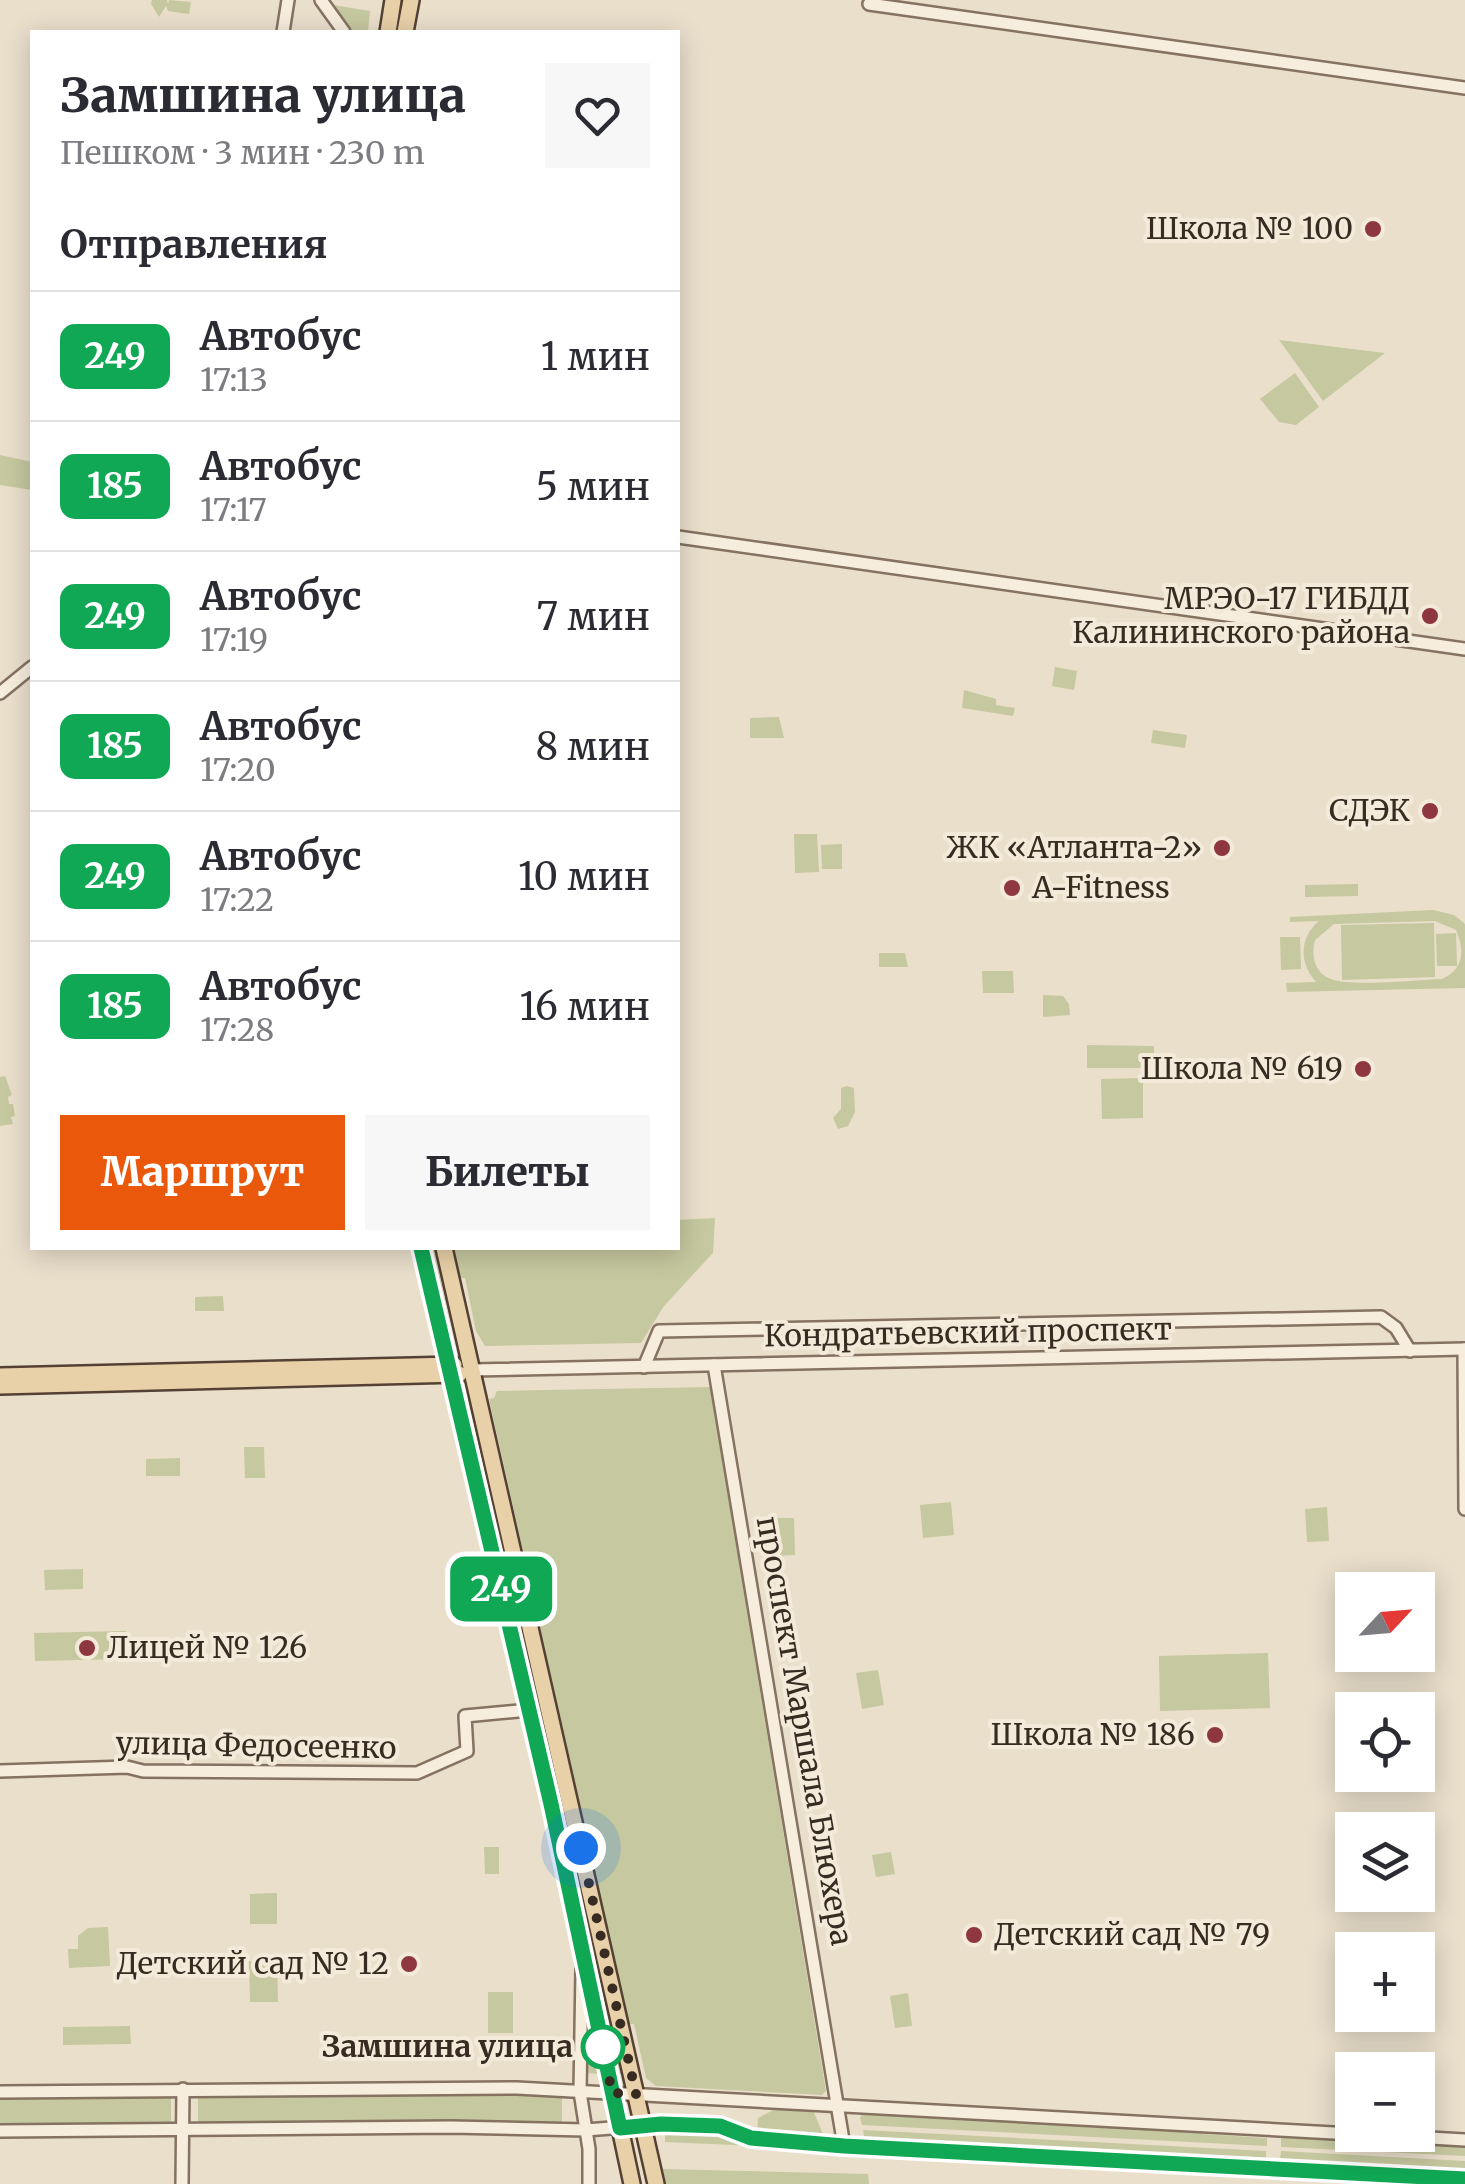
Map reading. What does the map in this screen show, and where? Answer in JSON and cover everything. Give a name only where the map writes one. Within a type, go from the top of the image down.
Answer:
[{"type":"main road","points":[[388,30],[393,0]]},
{"type":"main road","points":[[405,30],[411,0]]},
{"type":"main road","points":[[421,1250],[530,1710],[632,2184]]},
{"type":"main road","points":[[444,1250],[656,2184]]},
{"type":"main road","name":"Кондратьевский проспект","points":[[0,1386],[450,1370]]},
{"type":"main road","name":"Кондратьевский проспект","points":[[0,1376],[472,1370]]},
{"type":"street","points":[[284,30],[288,0]]},
{"type":"street","points":[[322,0],[343,30]]},
{"type":"street","points":[[869,4],[1465,88]]},
{"type":"street","points":[[680,538],[1465,649]]},
{"type":"street","points":[[0,692],[30,668]]},
{"type":"street","points":[[644,1366],[659,1330],[1381,1318],[1390,1321],[1410,1350]]},
{"type":"street","points":[[1464,1349],[1465,1509]]},
{"type":"street","name":"Кондратьевский проспект","points":[[472,1370],[1464,1349]]},
{"type":"street","name":"проспект Маршала Блюхера","points":[[714,1365],[844,2146]]},
{"type":"street","name":"улица Федосеенко","points":[[0,1771],[127,1767],[144,1771],[417,1773],[467,1751],[465,1716],[530,1710]]},
{"type":"street","points":[[583,1950],[580,2092],[589,2184]]},
{"type":"street","points":[[0,2092],[458,2087],[1335,2133]]},
{"type":"street","points":[[182,2184],[183,2090]]},
{"type":"street","points":[[0,2131],[451,2126],[586,2130],[642,2125],[720,2126],[751,2138],[844,2146],[1465,2178]]},
{"type":"street","points":[[1435,2138],[1465,2140]]},
{"type":"green space","points":[[152,0],[167,0],[168,4],[169,0],[191,2],[189,14],[168,11],[166,6],[159,17]]},
{"type":"green space","points":[[327,4],[370,11],[368,30],[346,30]]},
{"type":"green space","points":[[1279,340],[1385,353],[1323,401]]},
{"type":"green space","points":[[1295,373],[1319,407],[1296,425],[1279,422],[1260,399]]},
{"type":"green space","points":[[0,455],[30,462],[30,490],[0,485]]},
{"type":"green space","points":[[1055,667],[1077,671],[1074,690],[1052,686]]},
{"type":"green space","points":[[964,690],[996,699],[996,705],[1015,708],[1013,716],[962,708]]},
{"type":"green space","points":[[779,717],[784,738],[750,738],[750,718]]},
{"type":"green space","points":[[1153,730],[1187,735],[1185,748],[1151,743]]},
{"type":"green space","points":[[794,834],[817,834],[819,872],[795,873]]},
{"type":"green space","points":[[842,844],[842,869],[822,869],[821,845]]},
{"type":"green space","points":[[1358,884],[1358,896],[1305,897],[1305,885]]},
{"type":"green space","points":[[1433,910],[1454,915],[1465,924],[1465,988],[1287,992],[1286,983],[1316,982],[1306,967],[1304,951],[1308,935],[1319,921],[1290,922],[1290,917]],"holes":[[[1435,921],[1456,930],[1461,959],[1455,970],[1442,979],[1340,981],[1317,968],[1313,952],[1315,940],[1334,924]]]},
{"type":"green space","points":[[1434,923],[1435,977],[1342,980],[1341,925]]},
{"type":"green space","points":[[1456,933],[1457,966],[1437,966],[1436,934]]},
{"type":"green space","points":[[1280,937],[1300,937],[1301,969],[1281,970]]},
{"type":"green space","points":[[879,953],[905,953],[908,967],[879,967]]},
{"type":"green space","points":[[982,971],[1013,971],[1014,993],[983,993]]},
{"type":"green space","points":[[1043,995],[1063,996],[1070,1015],[1043,1017]]},
{"type":"green space","points":[[1087,1045],[1154,1046],[1154,1068],[1087,1068]]},
{"type":"green space","points":[[5,1076],[15,1116],[11,1117],[13,1124],[0,1126],[0,1077]]},
{"type":"green space","points":[[1143,1078],[1143,1118],[1102,1119],[1101,1079]]},
{"type":"green space","points":[[841,1088],[854,1088],[855,1112],[848,1126],[838,1129],[833,1118],[841,1109]]},
{"type":"green space","points":[[715,1218],[713,1253],[664,1306],[641,1343],[485,1346],[476,1331],[454,1250],[680,1250],[680,1220]]},
{"type":"green space","points":[[428,1250],[434,1250],[456,1352],[452,1350]]},
{"type":"green space","points":[[223,1296],[224,1311],[195,1311],[195,1297]]},
{"type":"green space","points":[[710,1387],[826,2091],[822,2095],[656,2086],[646,2078],[634,2024],[629,2024],[489,1399],[497,1391]]},
{"type":"green space","points":[[471,1399],[622,2074],[617,2074],[467,1400]]},
{"type":"green space","points":[[244,1447],[264,1447],[265,1478],[245,1478]]},
{"type":"green space","points":[[180,1458],[180,1476],[146,1476],[146,1459]]},
{"type":"green space","points":[[951,1502],[954,1535],[923,1538],[920,1505]]},
{"type":"green space","points":[[1327,1507],[1329,1541],[1307,1542],[1305,1509]]},
{"type":"green space","points":[[772,1518],[794,1518],[795,1555],[773,1556]]},
{"type":"green space","points":[[83,1569],[83,1589],[45,1590],[44,1570]]},
{"type":"green space","points":[[126,1631],[127,1659],[35,1661],[34,1633]]},
{"type":"green space","points":[[1268,1653],[1270,1708],[1160,1711],[1159,1656]]},
{"type":"green space","points":[[878,1670],[884,1705],[862,1709],[856,1673]]},
{"type":"green space","points":[[484,1847],[499,1847],[499,1874],[485,1874]]},
{"type":"green space","points":[[891,1852],[895,1874],[876,1877],[872,1855]]},
{"type":"green space","points":[[277,1893],[277,1924],[250,1924],[250,1894]]},
{"type":"green space","points":[[108,1927],[110,1966],[69,1968],[68,1949],[78,1949],[78,1936],[88,1928]]},
{"type":"green space","points":[[249,1961],[277,1961],[278,2002],[250,2002]]},
{"type":"green space","points":[[488,1992],[513,1992],[513,2033],[488,2033]]},
{"type":"green space","points":[[908,1993],[912,2026],[895,2028],[890,1996]]},
{"type":"green space","points":[[589,2017],[602,2074],[584,2073]]},
{"type":"green space","points":[[130,2026],[131,2044],[63,2045],[63,2027]]},
{"type":"green space","points":[[198,2094],[562,2096],[562,2123],[198,2123]]},
{"type":"green space","points":[[171,2095],[171,2123],[0,2125],[0,2097]]},
{"type":"green space","points":[[775,2109],[813,2110],[825,2139],[757,2133],[758,2118]]},
{"type":"green space","points":[[864,2113],[1202,2130],[1202,2134],[1267,2138],[1267,2146],[862,2125],[860,2117]]},
{"type":"green space","points":[[665,2130],[725,2133],[757,2146],[665,2142]]},
{"type":"green space","points":[[863,2130],[1266,2151],[1266,2159],[870,2142],[865,2140]]},
{"type":"green space","points":[[1281,2138],[1335,2140],[1335,2150],[1281,2147]]},
{"type":"green space","points":[[1435,2144],[1465,2145],[1465,2156],[1383,2152],[1435,2152]]},
{"type":"green space","points":[[1281,2151],[1465,2161],[1465,2173],[1280,2160]]},
{"type":"green space","points":[[663,2169],[868,2174],[869,2184],[666,2184]]},
{"type":"bus line","name":"249","points":[[421,1250],[551,1804],[620,2128],[661,2124],[720,2126],[751,2138],[844,2146],[1465,2179]]},
{"type":"place","name":"Школа № 100","points":[[1373,229]]},
{"type":"place","name":"МРЭО-17 ГИБДД Калининского района","points":[[1430,616]]},
{"type":"place","name":"СДЭК","points":[[1430,811]]},
{"type":"place","name":"ЖК «Атланта-2»","points":[[1222,848]]},
{"type":"place","name":"A-Fitness","points":[[1012,888]]},
{"type":"place","name":"Школа № 619","points":[[1363,1069]]},
{"type":"place","name":"Лицей № 126","points":[[87,1648]]},
{"type":"place","name":"Школа № 186","points":[[1215,1735]]},
{"type":"place","name":"Детский сад № 79","points":[[974,1935]]},
{"type":"place","name":"Детский сад № 12","points":[[409,1964]]},
{"type":"place","name":"Замшина улица","points":[[603,2047]]},
{"type":"route","points":[[581,1848],[636,2094],[612,2093],[603,2047]]}]
